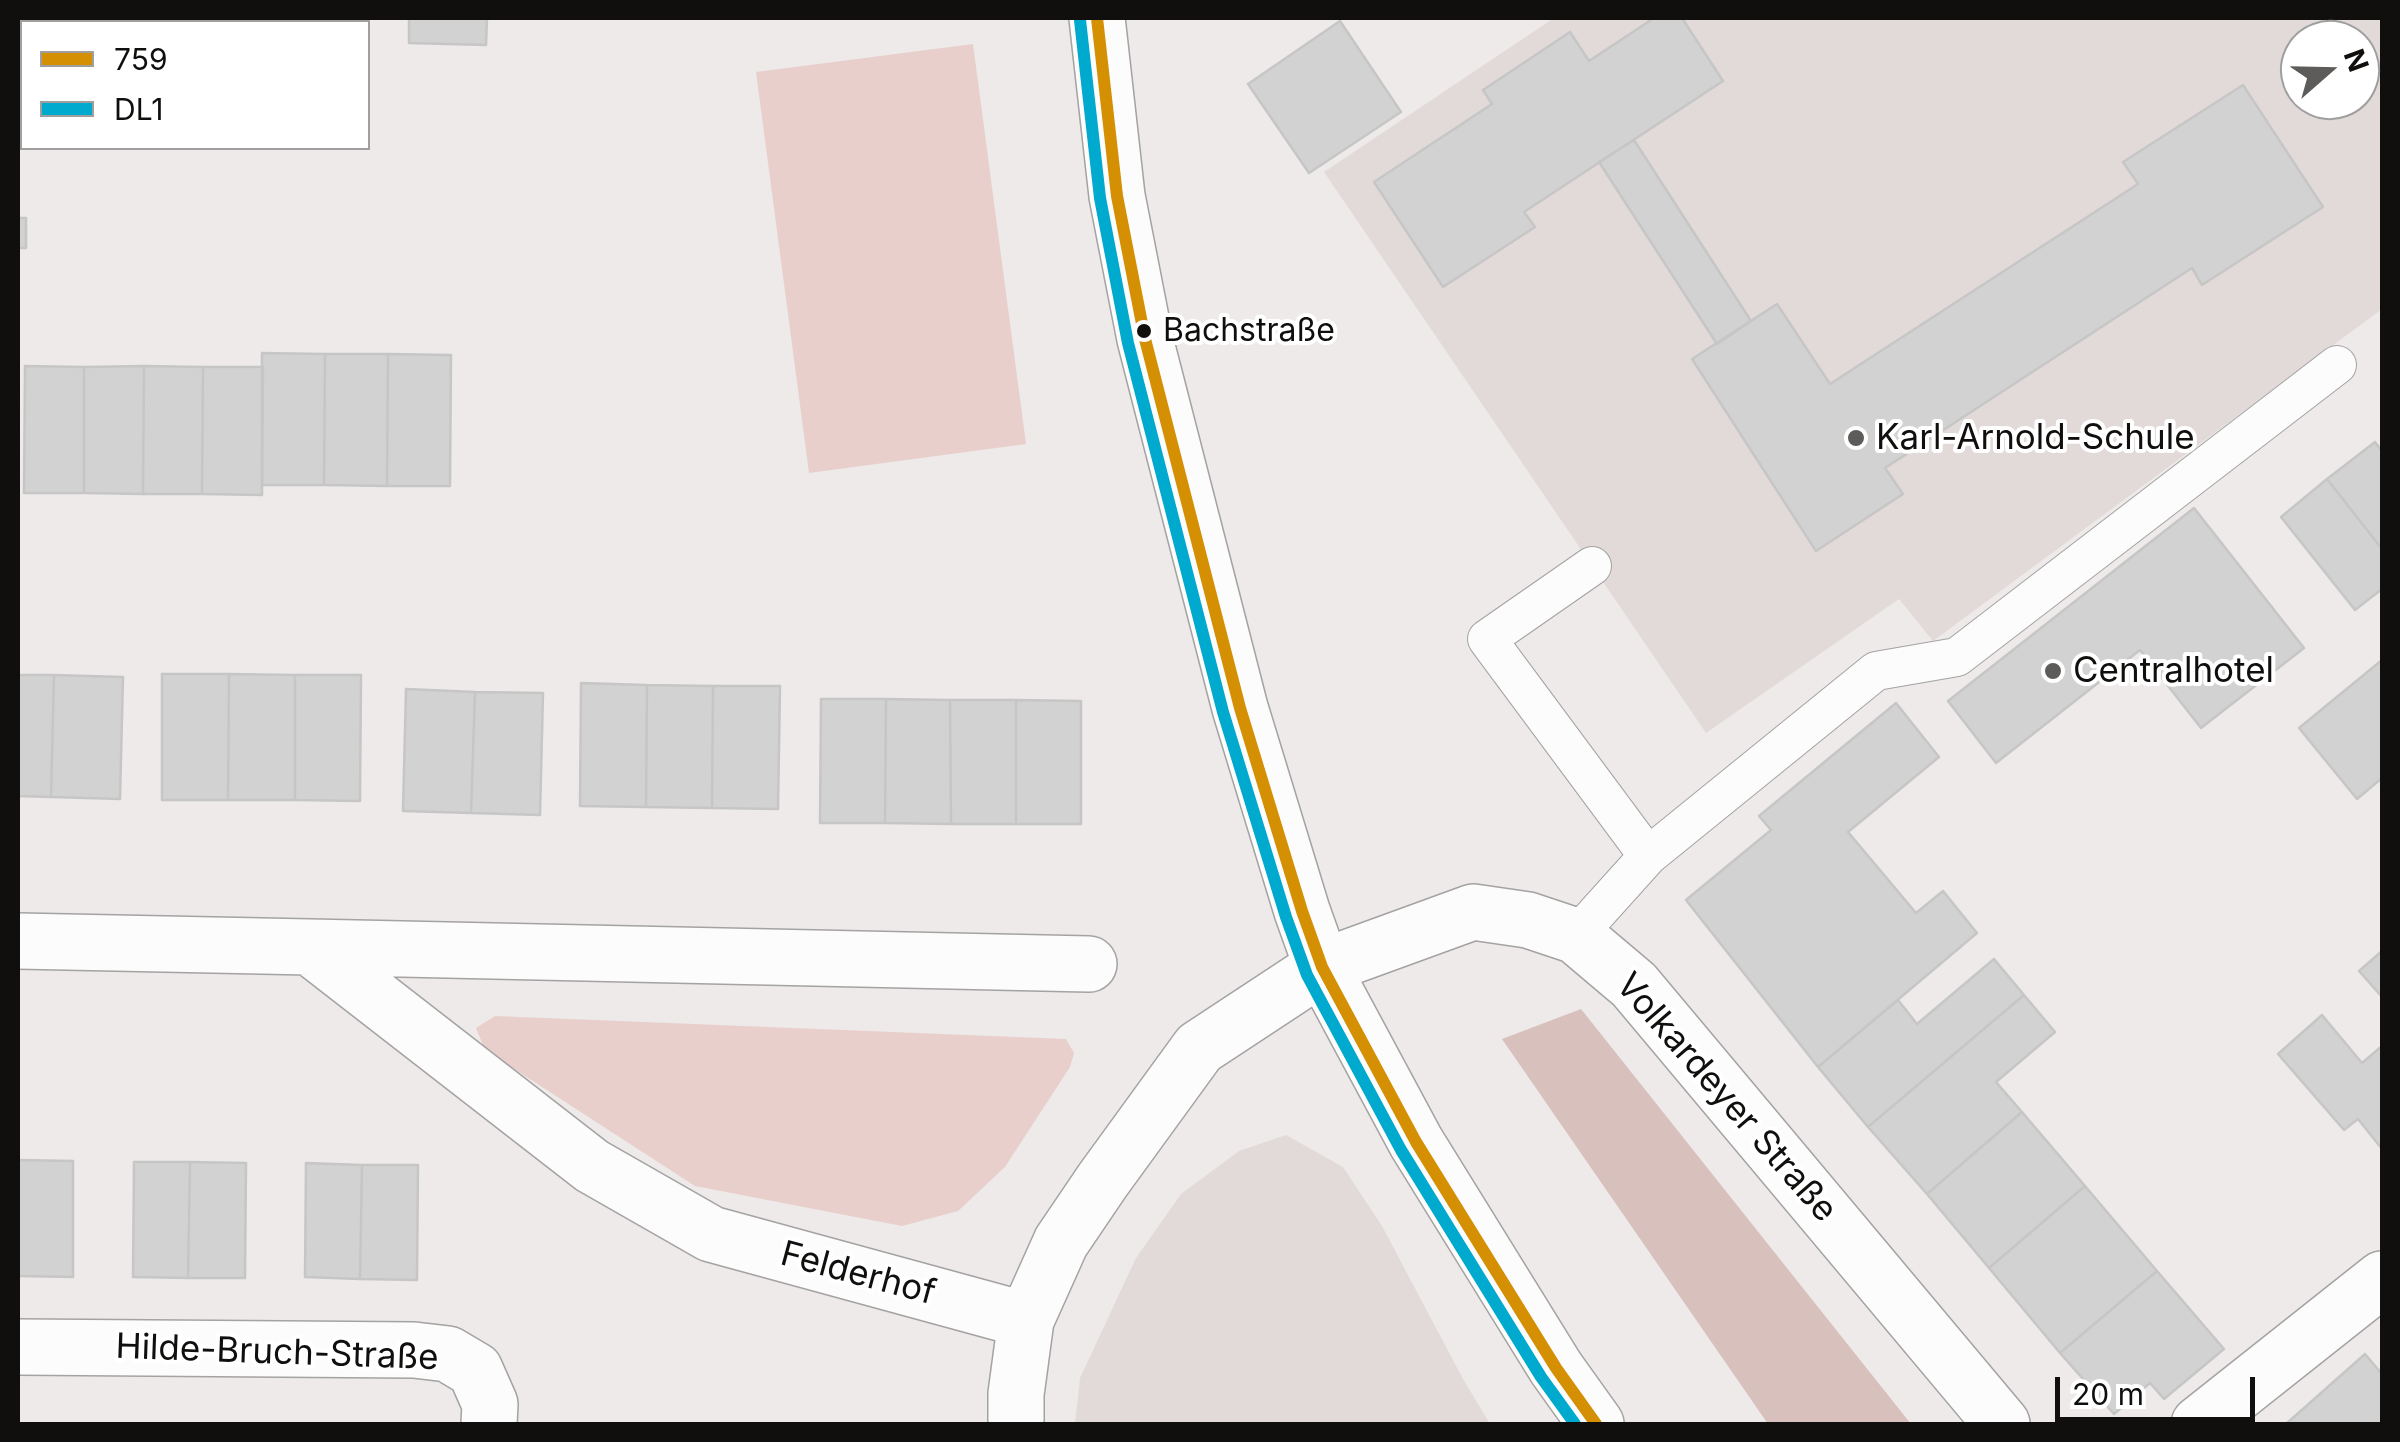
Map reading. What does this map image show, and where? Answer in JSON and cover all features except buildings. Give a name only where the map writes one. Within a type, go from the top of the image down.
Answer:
[{"type":"street","points":[[1098,18],[1118,196],[1145,340],[1240,708],[1302,911],[1322,966],[1416,1142],[1556,1368],[1596,1424]]},
{"type":"street","name":"Volkardeyer Straße","points":[[1322,966],[1473,912],[1528,920],[1576,936],[1634,985],[2002,1424]]},
{"type":"street","points":[[18,941],[1089,964]]},
{"type":"street","name":"Felderhof","points":[[310,948],[592,1166],[710,1234],[1026,1320]]},
{"type":"street","points":[[1016,1424],[1026,1320],[1062,1242],[1103,1180],[1199,1048],[1322,966]]},
{"type":"street","points":[[2199,1424],[2382,1279]]},
{"type":"street","name":"Hilde-Bruch-Straße","points":[[18,1347],[414,1350],[448,1354],[475,1370],[490,1404],[489,1424]]},
{"type":"lane","points":[[1576,936],[1648,856],[1876,672],[1958,657],[2336,365]]},
{"type":"lane","points":[[1592,566],[1487,639],[1648,856]]},
{"type":"shaded area","name":"Karl-Arnold-Schule","points":[[1554,18],[2382,18],[2382,309],[1933,641],[1899,599],[1706,733],[1324,172]]},
{"type":"shaded area","points":[[973,44],[1026,444],[809,473],[756,72]]},
{"type":"shaded area","points":[[1581,1009],[1911,1424],[1768,1424],[1502,1039]]},
{"type":"shaded area","points":[[495,1016],[1066,1039],[1074,1053],[1070,1067],[1005,1167],[958,1211],[902,1226],[695,1186],[485,1050],[476,1028]]},
{"type":"shaded area","points":[[1286,1135],[1343,1167],[1382,1226],[1490,1424],[1075,1424],[1080,1378],[1136,1258],[1181,1194],[1239,1151]]},
{"type":"transit line","name":"759","points":[[1097,18],[1117,196],[1145,339],[1240,708],[1302,911],[1322,967],[1416,1142],[1556,1368],[1596,1424]]},
{"type":"transit line","name":"DL1","points":[[1080,20],[1100,198],[1128,343],[1223,712],[1286,917],[1307,975],[1401,1150],[1541,1377],[1575,1424]]},
{"type":"place","name":"Bachstraße","points":[[1144,331]]},
{"type":"place","name":"Karl-Arnold-Schule","points":[[1856,438]]},
{"type":"place","name":"Centralhotel","points":[[2053,671]]}]
